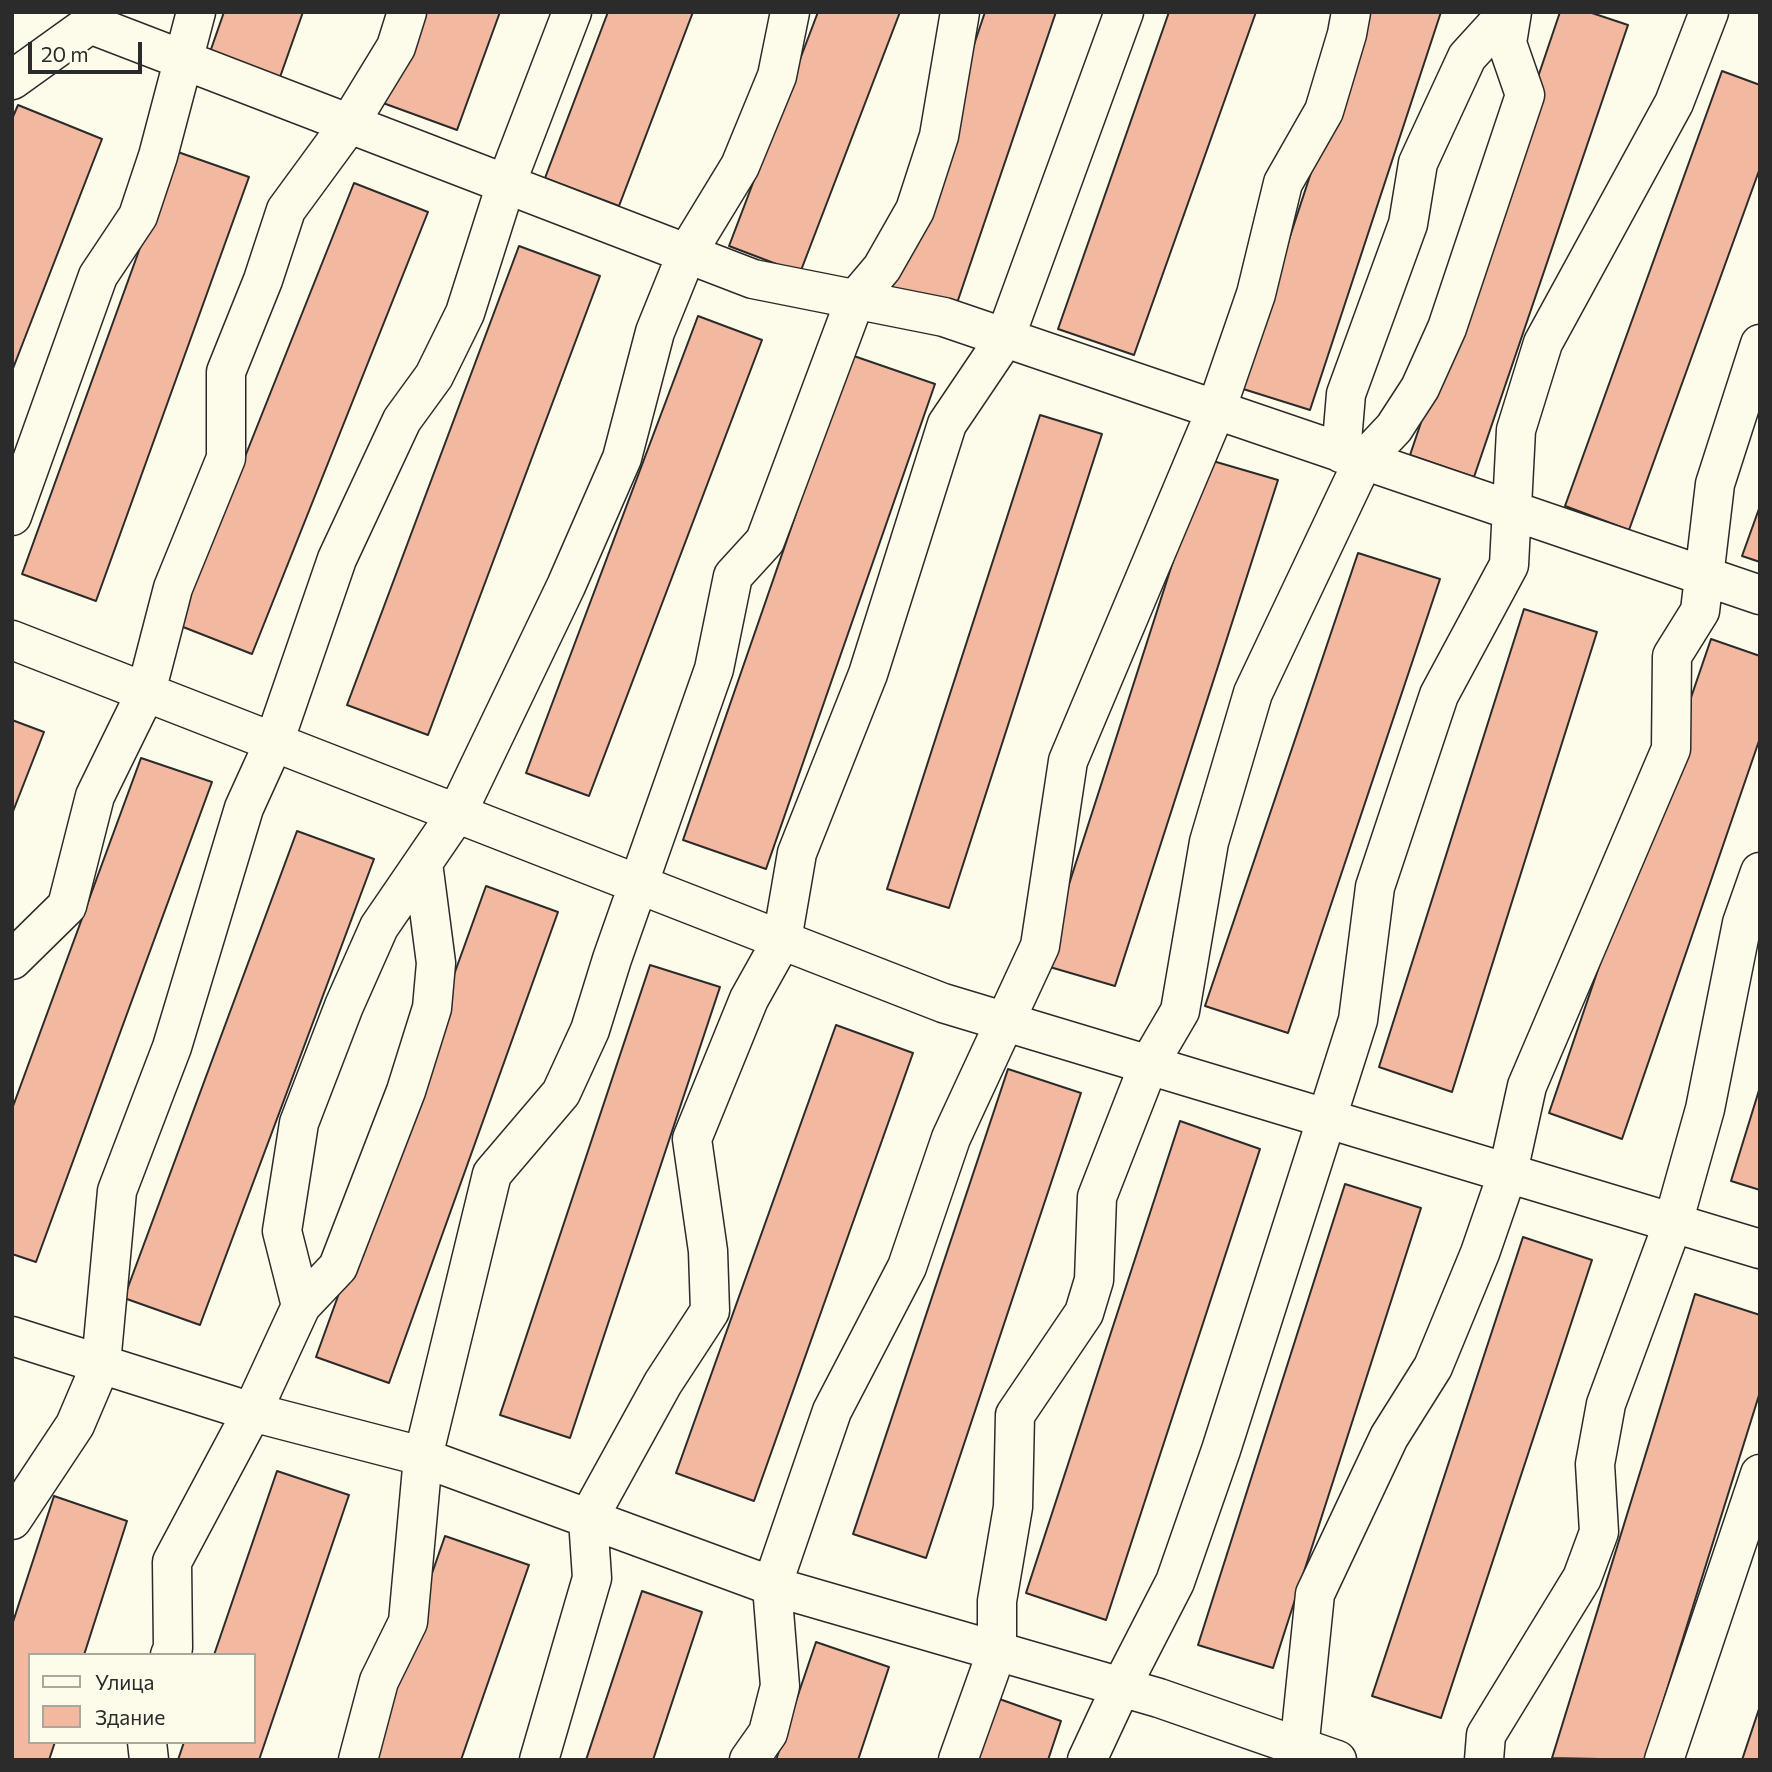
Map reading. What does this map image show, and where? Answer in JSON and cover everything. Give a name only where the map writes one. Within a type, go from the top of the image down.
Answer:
[{"type":"lane","points":[[12,516],[98,276],[138,216],[158,156],[182,59],[197,12]]},
{"type":"lane","points":[[12,960],[67,906],[95,796],[146,692],[173,588],[226,458],[226,372],[263,280],[286,210],[349,124],[396,47],[407,12]]},
{"type":"lane","points":[[12,1520],[75,1425],[101,1364],[117,1191],[173,1046],[244,808],[274,742],[337,559],[402,420],[434,376],[464,313],[506,184],[572,12]]},
{"type":"lane","points":[[301,1306],[282,1231],[299,1123],[344,1006],[379,927],[457,813],[566,586],[622,458],[655,332],[687,253],[740,166],[777,76],[790,12]]},
{"type":"lane","points":[[358,1760],[379,1681],[408,1622],[423,1457],[492,1174],[561,1093],[590,1031],[612,959],[714,669],[733,576],[765,541],[855,300],[882,268],[915,210],[939,136],[960,12]]},
{"type":"lane","points":[[539,1760],[592,1578],[588,1519],[663,1383],[710,1311],[708,1251],[692,1139],[749,999],[782,940],[797,853],[868,674],[947,424],[1005,338],[1124,12]]},
{"type":"lane","points":[[749,1760],[768,1733],[780,1686],[772,1586],[832,1411],[907,1267],[951,1138],[1040,946],[1068,761],[1216,410],[1256,294],[1283,183],[1324,111],[1351,12]]},
{"type":"lane","points":[[1352,457],[1394,428],[1420,388],[1447,328],[1525,95],[1507,43],[1510,12]]},
{"type":"lane","points":[[958,1760],[997,1651],[997,1601],[1013,1507],[1014,1415],[1083,1313],[1094,1280],[1097,1197],[1149,1064],[1180,1011],[1209,842],[1253,693],[1352,457],[1346,394],[1408,224],[1418,163],[1466,57],[1510,12]]},
{"type":"lane","points":[[1087,1760],[1121,1686],[1175,1582],[1358,1020],[1375,887],[1439,695],[1509,565],[1516,430],[1543,343],[1674,103],[1709,12]]},
{"type":"lane","points":[[12,80],[23,69],[90,24],[753,279],[944,317],[1760,595]]},
{"type":"lane","points":[[1299,1753],[1315,1594],[1389,1437],[1433,1367],[1480,1253],[1508,1172],[1527,1086],[1671,749],[1672,656],[1700,611],[1715,484],[1760,344]]},
{"type":"lane","points":[[12,640],[943,1003],[1760,1248]]},
{"type":"lane","points":[[171,1653],[172,1562],[252,1412],[301,1306],[338,1267],[406,1091],[432,1008],[436,963],[424,863]]},
{"type":"lane","points":[[1484,1760],[1486,1735],[1582,1578],[1599,1532],[1595,1464],[1606,1404],[1673,1223],[1705,1110],[1742,923],[1760,872]]},
{"type":"lane","points":[[12,1336],[252,1412],[423,1457],[772,1586],[1121,1686],[1299,1753],[1336,1760]]},
{"type":"lane","points":[[1664,1760],[1760,1474]]},
{"type":"building","points":[[224,12],[303,12],[279,80],[209,55]]},
{"type":"building","points":[[417,12],[500,12],[457,130],[383,103]]},
{"type":"building","points":[[608,12],[693,12],[619,206],[545,178]]},
{"type":"building","points":[[818,12],[900,12],[800,273],[729,246]]},
{"type":"building","points":[[985,12],[1056,12],[955,309],[892,288]]},
{"type":"building","points":[[1169,12],[1256,12],[1134,355],[1058,329]]},
{"type":"building","points":[[1364,12],[1441,12],[1310,410],[1240,388]]},
{"type":"building","points":[[1560,12],[1589,12],[1628,25],[1474,477],[1410,455]]},
{"type":"building","points":[[1722,71],[1760,85],[1760,168],[1629,530],[1565,506]]},
{"type":"building","points":[[18,105],[102,139],[12,371],[12,119]]},
{"type":"building","points":[[175,151],[249,177],[96,601],[22,574]]},
{"type":"building","points":[[354,183],[428,212],[252,654],[178,625]]},
{"type":"building","points":[[519,246],[600,276],[428,735],[347,705]]},
{"type":"building","points":[[698,316],[762,340],[589,796],[526,773]]},
{"type":"building","points":[[851,355],[935,384],[766,869],[683,840]]},
{"type":"building","points":[[1040,415],[1102,434],[949,908],[887,889]]},
{"type":"building","points":[[1206,459],[1278,480],[1115,986],[1043,965]]},
{"type":"building","points":[[1760,506],[1760,562],[1742,556]]},
{"type":"building","points":[[1358,553],[1440,579],[1288,1033],[1205,1006]]},
{"type":"building","points":[[1524,609],[1597,632],[1452,1092],[1379,1067]]},
{"type":"building","points":[[1711,639],[1760,656],[1760,738],[1622,1139],[1549,1113]]},
{"type":"building","points":[[12,720],[44,732],[12,814]]},
{"type":"building","points":[[141,758],[212,782],[36,1262],[12,1254],[12,1109]]},
{"type":"building","points":[[297,831],[374,859],[200,1325],[124,1298]]},
{"type":"building","points":[[486,886],[558,912],[389,1383],[316,1357]]},
{"type":"building","points":[[650,965],[720,987],[570,1438],[500,1415]]},
{"type":"building","points":[[836,1025],[913,1053],[754,1501],[676,1473]]},
{"type":"building","points":[[1008,1069],[1081,1093],[926,1558],[853,1534]]},
{"type":"building","points":[[1760,1087],[1760,1190],[1731,1181]]},
{"type":"building","points":[[1180,1121],[1260,1149],[1106,1620],[1026,1593]]},
{"type":"building","points":[[1345,1184],[1421,1208],[1273,1668],[1198,1645]]},
{"type":"building","points":[[1523,1237],[1592,1260],[1441,1718],[1372,1696]]},
{"type":"building","points":[[1695,1294],[1760,1315],[1760,1392],[1645,1760],[1552,1758]]},
{"type":"building","points":[[277,1471],[349,1495],[259,1760],[178,1760],[183,1744],[256,1744],[256,1653],[215,1653]]},
{"type":"building","points":[[54,1496],[127,1521],[85,1653],[28,1653],[28,1744],[54,1744],[49,1760],[12,1760],[12,1625]]},
{"type":"building","points":[[445,1536],[529,1565],[461,1760],[367,1760]]},
{"type":"building","points":[[642,1591],[702,1612],[653,1760],[586,1760]]},
{"type":"building","points":[[816,1642],[889,1667],[858,1760],[776,1760]]},
{"type":"building","points":[[991,1696],[1061,1721],[1048,1760],[969,1760]]},
{"type":"building","points":[[1760,1706],[1760,1760],[1742,1760]]}]
